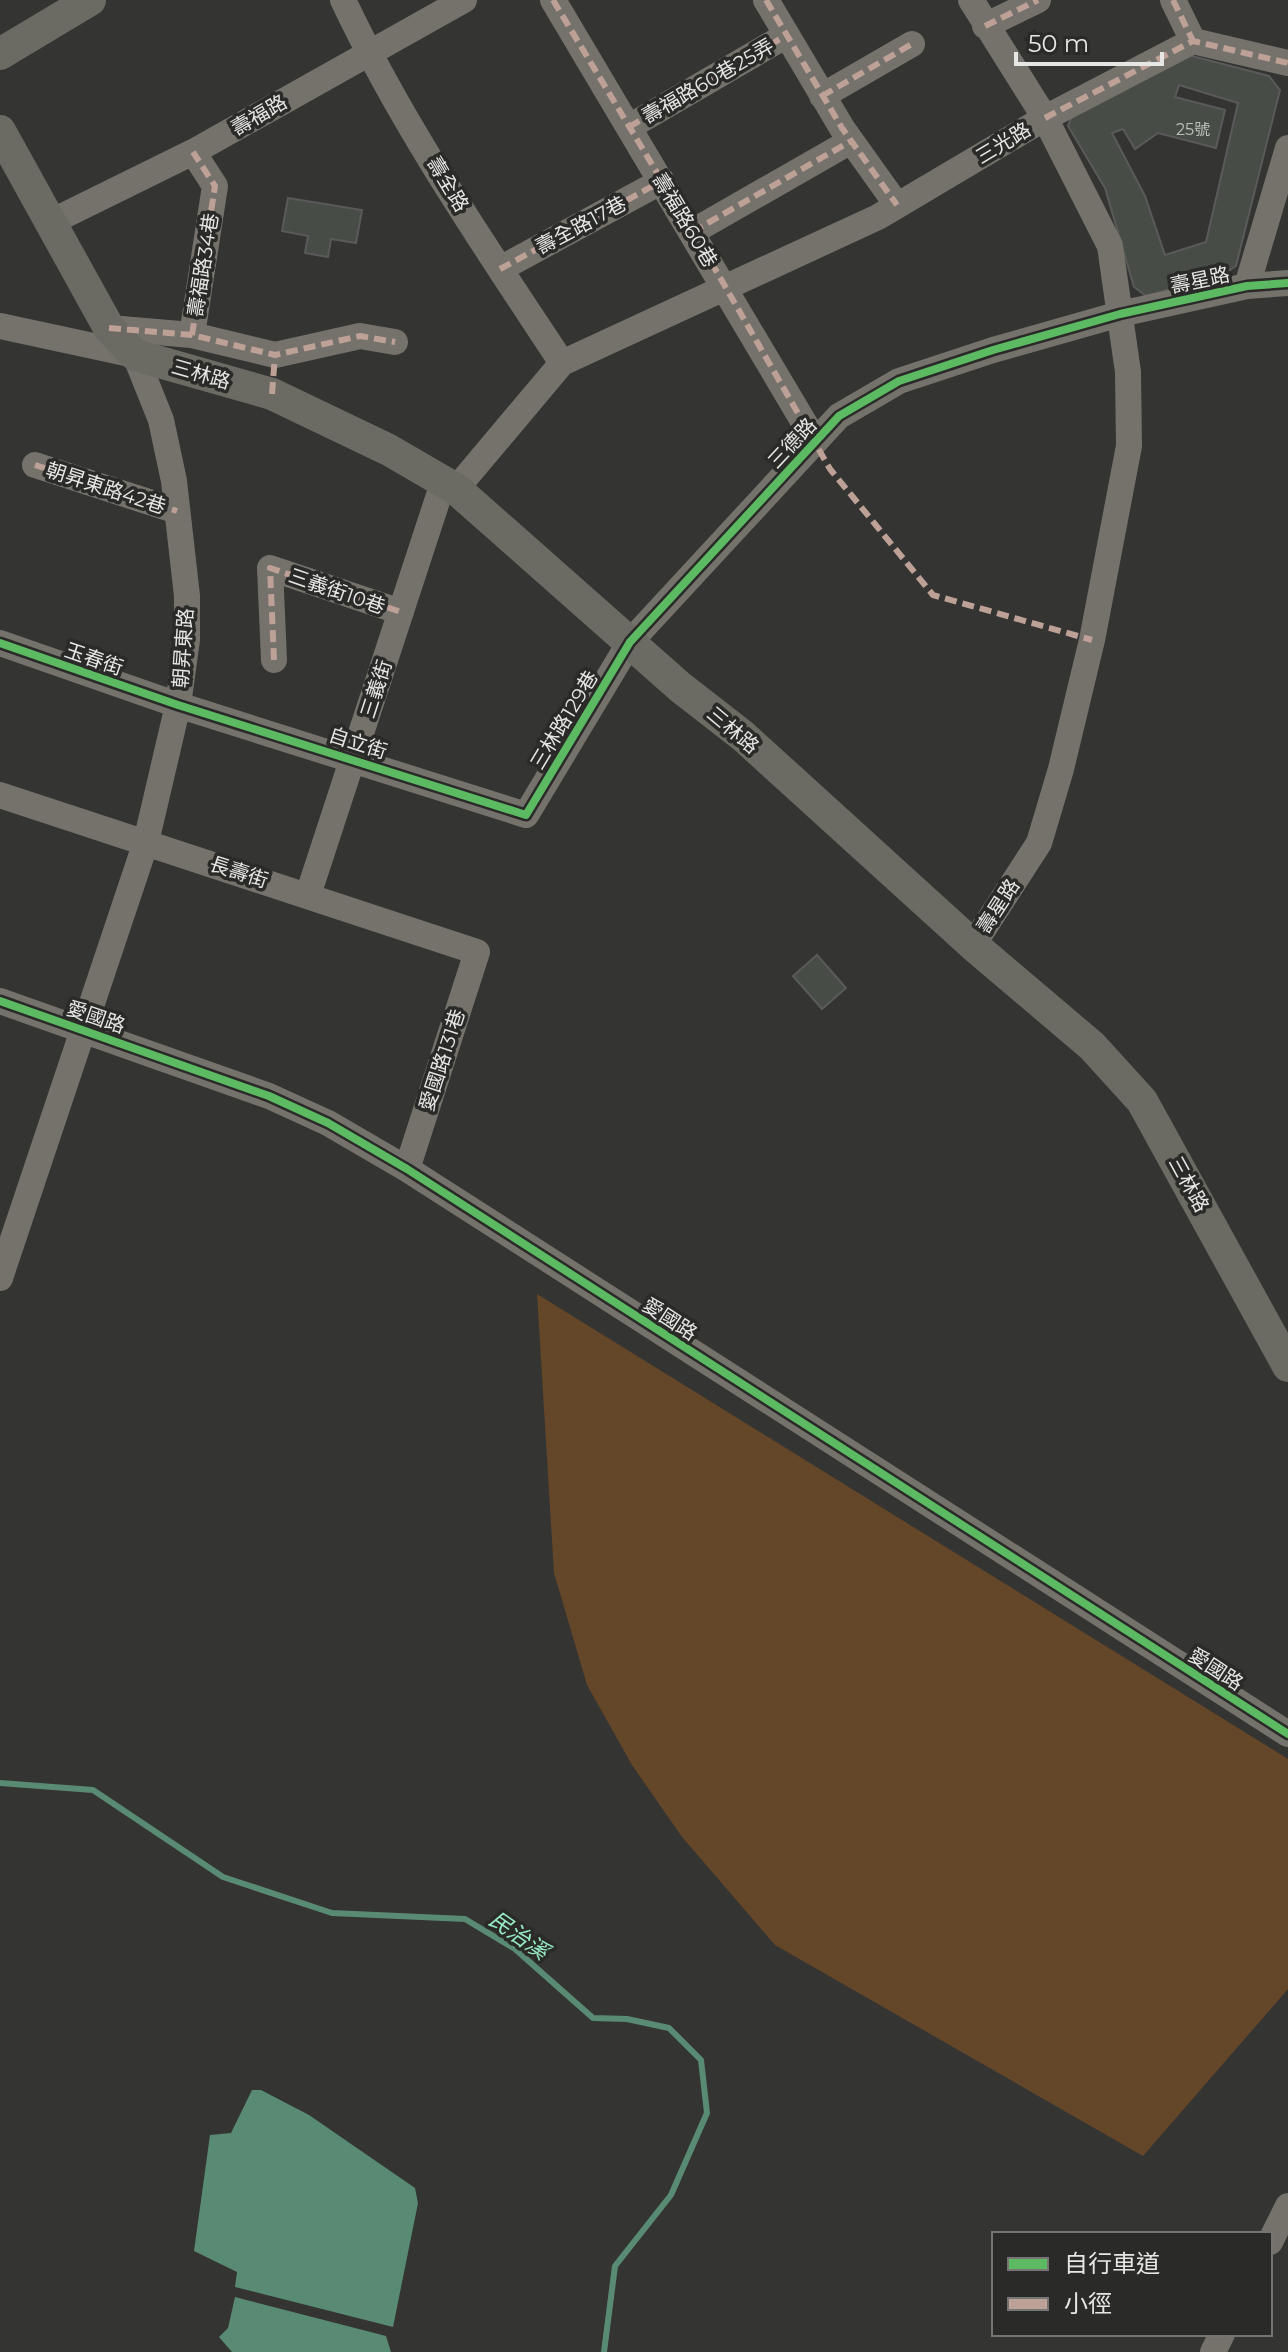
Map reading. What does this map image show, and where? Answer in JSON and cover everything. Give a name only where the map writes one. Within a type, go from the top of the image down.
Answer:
[{"type":"main road","points":[[0,54],[90,0]]},
{"type":"main road","name":"朝昇東路","points":[[0,131],[109,328],[135,355]]},
{"type":"main road","name":"三林路","points":[[135,355],[272,394],[389,450],[450,486],[743,736],[973,945],[1092,1046],[1142,1101],[1288,1366]]},
{"type":"street","name":"壽全路","points":[[343,0],[368,53],[500,269],[562,363]]},
{"type":"street","name":"壽福路","points":[[49,223],[193,152],[464,0]]},
{"type":"street","name":"壽福路60巷","points":[[553,0],[815,441]]},
{"type":"street","points":[[971,0],[1045,118],[1110,246],[1120,314]]},
{"type":"street","points":[[985,26],[1038,0]]},
{"type":"street","points":[[1173,0],[1193,41],[1288,63]]},
{"type":"street","points":[[768,1],[822,96],[897,205]]},
{"type":"street","name":"壽福路60巷25弄","points":[[629,127],[787,35]]},
{"type":"street","name":"三光路","points":[[725,288],[897,205],[1045,118],[1193,41]]},
{"type":"street","points":[[822,96],[912,44]]},
{"type":"street","points":[[692,232],[851,141]]},
{"type":"street","name":"壽星路","points":[[1247,286],[1288,148]]},
{"type":"street","name":"壽福路34巷","points":[[192,335],[215,186],[193,152]]},
{"type":"street","name":"壽全路17巷","points":[[500,269],[662,181]]},
{"type":"street","name":"壽星路","points":[[973,945],[1039,843],[1092,640],[1129,446],[1128,372],[1120,314],[1247,286],[1288,283]]},
{"type":"street","points":[[450,486],[562,363],[725,288]]},
{"type":"street","name":"三德路","points":[[630,642],[839,416],[899,381],[1120,314]]},
{"type":"street","name":"三林路","points":[[0,326],[135,355]]},
{"type":"street","points":[[109,328],[192,335],[275,355],[360,336],[395,342]]},
{"type":"street","name":"朝昇東路","points":[[0,1278],[146,842],[178,705],[187,640],[187,596],[177,511],[161,420],[135,355]]},
{"type":"street","points":[[272,394],[275,355]]},
{"type":"street","name":"朝昇東路42巷","points":[[35,465],[177,511]]},
{"type":"street","name":"三義街","points":[[308,895],[401,612],[450,486]]},
{"type":"street","name":"三義街10巷","points":[[274,660],[270,568],[401,612]]},
{"type":"street","name":"三林路129巷","points":[[526,815],[630,642]]},
{"type":"street","name":"玉春街","points":[[0,643],[178,705]]},
{"type":"street","name":"自立街","points":[[178,705],[354,758],[526,815]]},
{"type":"street","name":"長壽街","points":[[0,795],[477,952]]},
{"type":"street","name":"愛國路131巷","points":[[407,1169],[477,952]]},
{"type":"street","name":"愛國路","points":[[0,1001],[269,1096],[328,1123],[407,1169],[1288,1734]]},
{"type":"street","points":[[1272,2238],[1288,2206]]},
{"type":"shaded area","points":[[537,1294],[1288,1759],[1288,1989],[1143,2156],[775,1945],[682,1837],[632,1765],[587,1685],[554,1573]]},
{"type":"shaded area","points":[[252,2090],[261,2090],[309,2115],[415,2188],[418,2203],[393,2327],[235,2287],[237,2272],[194,2251],[210,2135],[231,2133]]},
{"type":"shaded area","points":[[235,2297],[386,2336],[391,2352],[232,2352],[219,2337],[228,2328]]},
{"type":"building","points":[[1184,54],[1269,76],[1280,90],[1236,266],[1224,274],[1146,296],[1134,287],[1105,188],[1068,126],[1073,113]],"holes":[[[1179,85],[1238,103],[1206,242],[1165,255],[1145,196],[1112,133],[1123,129],[1135,149],[1158,133],[1216,148],[1225,110],[1175,97]]]},
{"type":"building","points":[[288,198],[362,210],[356,243],[331,239],[328,257],[305,253],[308,236],[282,231]]},
{"type":"building","points":[[817,955],[846,988],[822,1009],[793,976]]},
{"type":"waterway","name":"民治溪","points":[[0,1783],[93,1790],[223,1877],[332,1913],[465,1919],[515,1949],[593,2018],[627,2019],[669,2028],[701,2060],[707,2113],[671,2195],[615,2266],[604,2352]]},
{"type":"marked path","points":[[553,0],[718,274],[830,469],[933,595],[1092,640]]},
{"type":"marked path","points":[[766,0],[842,128],[897,205]]},
{"type":"marked path","points":[[985,26],[1038,0]]},
{"type":"marked path","points":[[1173,0],[1193,41]]},
{"type":"marked path","points":[[629,127],[787,35]]},
{"type":"marked path","points":[[1045,118],[1193,41],[1288,63]]},
{"type":"marked path","points":[[822,96],[912,44]]},
{"type":"marked path","points":[[692,232],[851,141]]},
{"type":"marked path","points":[[192,335],[215,186],[193,152]]},
{"type":"marked path","points":[[500,269],[662,181]]},
{"type":"marked path","points":[[109,328],[192,335],[275,355],[360,336],[395,342]]},
{"type":"marked path","points":[[272,394],[275,355]]},
{"type":"marked path","points":[[35,465],[177,511]]},
{"type":"marked path","points":[[274,660],[270,568],[401,612]]},
{"type":"cycle path","points":[[0,643],[178,705],[526,815],[630,642],[839,416],[899,381],[993,350],[1120,314],[1247,286],[1288,283]]},
{"type":"cycle path","points":[[0,1001],[269,1096],[328,1123],[407,1169],[1288,1734]]}]
